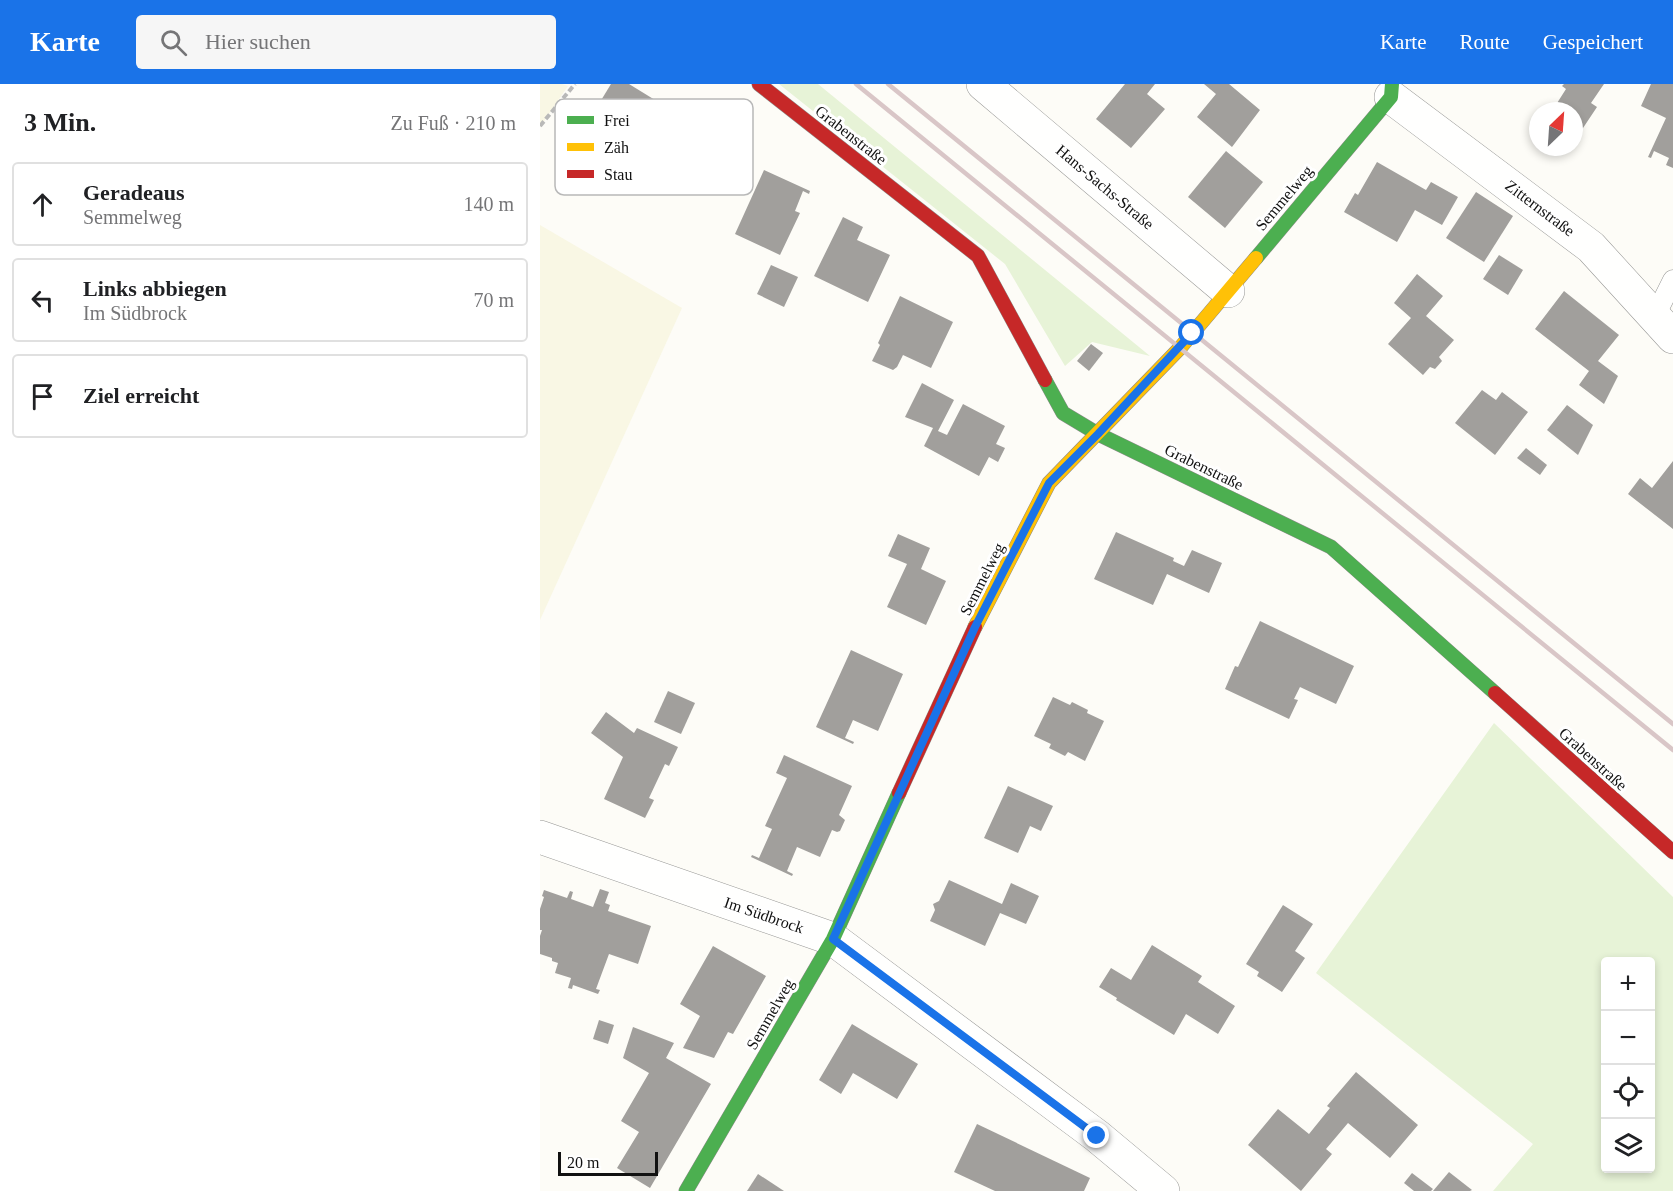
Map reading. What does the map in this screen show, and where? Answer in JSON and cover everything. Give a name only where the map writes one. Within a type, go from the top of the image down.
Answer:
[{"type":"street","name":"Grabenstraße","points":[[759,84],[978,255],[1063,413],[1098,434],[1331,547],[1673,852]]},
{"type":"street","name":"Hans-Sachs-Straße","points":[[983,84],[1228,291]]},
{"type":"street","name":"Semmelweg","points":[[686,1191],[833,939],[975,627],[1049,483],[1180,348],[1391,91]]},
{"type":"street","name":"Zitternstraße","points":[[1391,91],[1591,247],[1664,327]]},
{"type":"street","name":"Im Südbrock","points":[[540,837],[833,939],[1097,1136],[1163,1191]]},
{"type":"lane","points":[[1664,327],[1673,280]]},
{"type":"path","points":[[562,99],[575,84]]},
{"type":"path","points":[[540,126],[555,108]]},
{"type":"shaded area","points":[[540,84],[568,86],[559,99],[555,99],[555,105],[540,127]]},
{"type":"shaded area","points":[[540,225],[682,308],[540,620]]},
{"type":"green space","points":[[779,84],[818,84],[1150,356],[1092,342],[1065,366],[1005,264]]},
{"type":"green space","points":[[1494,723],[1673,897],[1673,1191],[1493,1191],[1533,1144],[1316,973]]},
{"type":"building","points":[[611,84],[629,84],[653,99],[602,99]]},
{"type":"building","points":[[1125,84],[1155,84],[1147,94],[1165,109],[1131,148],[1096,119]]},
{"type":"building","points":[[1204,84],[1229,84],[1260,110],[1232,147],[1197,117],[1216,94]]},
{"type":"building","points":[[1564,84],[1604,84],[1591,103],[1597,107],[1583,128],[1583,102],[1558,102],[1566,89],[1562,86]]},
{"type":"building","points":[[1651,84],[1673,84],[1673,168],[1666,165],[1669,158],[1654,151],[1651,158],[1648,157],[1666,118],[1641,106]]},
{"type":"building","points":[[1226,151],[1263,182],[1225,228],[1188,197]]},
{"type":"building","points":[[1377,162],[1426,190],[1431,182],[1458,197],[1442,225],[1415,210],[1397,242],[1344,212],[1355,193],[1358,195]]},
{"type":"building","points":[[764,170],[810,191],[809,194],[803,191],[795,211],[800,213],[780,255],[735,234]]},
{"type":"building","points":[[1476,192],[1513,216],[1484,262],[1446,238]]},
{"type":"building","points":[[843,217],[863,227],[857,240],[890,255],[868,302],[814,276]]},
{"type":"building","points":[[1499,255],[1523,270],[1508,295],[1483,279]]},
{"type":"building","points":[[771,265],[798,277],[784,307],[757,294]]},
{"type":"building","points":[[1417,274],[1443,296],[1426,316],[1454,340],[1439,357],[1442,361],[1435,369],[1430,367],[1423,375],[1388,344],[1411,318],[1394,303]]},
{"type":"building","points":[[1564,291],[1619,335],[1598,361],[1618,376],[1604,404],[1579,385],[1589,371],[1535,329]]},
{"type":"building","points":[[900,296],[953,322],[931,368],[903,355],[893,370],[872,361]]},
{"type":"building","points":[[1091,344],[1103,353],[1089,371],[1077,361]]},
{"type":"building","points":[[922,383],[954,400],[938,431],[947,435],[963,404],[1005,426],[996,444],[1005,448],[998,462],[989,457],[979,476],[924,446],[933,428],[905,417]]},
{"type":"building","points":[[1482,390],[1496,400],[1502,392],[1528,412],[1495,455],[1455,423]]},
{"type":"building","points":[[1567,405],[1593,425],[1578,455],[1547,430]]},
{"type":"building","points":[[1526,448],[1547,465],[1540,475],[1517,458]]},
{"type":"building","points":[[1673,461],[1673,529],[1628,494],[1640,478],[1652,488]]},
{"type":"building","points":[[1116,532],[1174,558],[1173,561],[1184,566],[1192,550],[1222,563],[1209,593],[1167,574],[1153,605],[1094,579]]},
{"type":"building","points":[[898,534],[930,548],[921,569],[946,581],[926,625],[887,607],[907,564],[888,556]]},
{"type":"building","points":[[1260,621],[1354,666],[1336,704],[1300,687],[1294,699],[1298,700],[1289,719],[1225,689]]},
{"type":"building","points":[[851,650],[903,674],[878,731],[853,720],[845,738],[854,742],[853,744],[816,727]]},
{"type":"building","points":[[668,691],[695,703],[681,734],[654,722]]},
{"type":"building","points":[[1053,697],[1070,705],[1072,702],[1088,710],[1087,713],[1104,721],[1085,761],[1068,752],[1065,756],[1049,748],[1051,744],[1034,736]]},
{"type":"building","points":[[606,712],[634,733],[637,728],[678,747],[669,766],[665,764],[649,798],[654,800],[645,818],[604,799],[623,757],[591,733]]},
{"type":"building","points":[[784,755],[852,786],[839,815],[845,820],[840,831],[832,830],[820,857],[797,847],[787,871],[793,874],[792,876],[751,857],[752,855],[759,858],[772,829],[765,826],[787,778],[776,773]]},
{"type":"building","points":[[1008,786],[1053,806],[1041,831],[1030,826],[1018,853],[984,838]]},
{"type":"building","points":[[949,880],[1002,904],[1011,883],[1039,896],[1026,924],[1000,913],[985,946],[930,921],[935,910],[933,904],[939,901]]},
{"type":"building","points":[[600,889],[609,892],[605,903],[610,905],[608,911],[651,926],[638,964],[609,954],[596,989],[600,990],[598,994],[573,985],[572,989],[568,988],[571,978],[555,973],[558,963],[540,954],[542,930],[540,930],[540,909],[544,890],[567,898],[570,891],[573,892],[571,899],[593,907]]},
{"type":"building","points":[[1283,905],[1313,924],[1295,951],[1305,958],[1282,992],[1257,976],[1259,972],[1246,964]]},
{"type":"building","points":[[1152,945],[1202,976],[1198,982],[1235,1006],[1218,1034],[1186,1014],[1174,1035],[1099,987],[1111,968],[1131,980]]},
{"type":"building","points":[[713,946],[766,976],[733,1034],[728,1032],[714,1058],[683,1048],[700,1016],[680,1004]]},
{"type":"building","points":[[599,1020],[614,1025],[608,1044],[593,1039]]},
{"type":"building","points":[[852,1024],[918,1064],[897,1099],[853,1073],[841,1094],[819,1080]]},
{"type":"building","points":[[633,1027],[674,1043],[666,1058],[711,1084],[650,1188],[617,1168],[639,1132],[621,1121],[649,1073],[623,1058]]},
{"type":"building","points":[[1356,1072],[1418,1125],[1390,1158],[1348,1123],[1326,1149],[1332,1154],[1301,1191],[1248,1145],[1278,1109],[1309,1134],[1330,1108],[1327,1106]]},
{"type":"building","points":[[977,1124],[1090,1178],[1084,1191],[995,1191],[954,1172]]},
{"type":"building","points":[[1449,1172],[1472,1190],[1433,1191]]},
{"type":"building","points":[[1412,1173],[1433,1189],[1414,1191],[1404,1183]]},
{"type":"building","points":[[758,1174],[784,1191],[747,1191]]},
{"type":"railway","points":[[856,84],[1673,750]]},
{"type":"railway","points":[[888,84],[1673,724]]},
{"type":"traffic: fast","points":[[1256,258],[1391,97],[1392,84]]},
{"type":"traffic: fast","points":[[1045,380],[1063,413],[1098,434],[1331,547],[1495,693]]},
{"type":"traffic: fast","points":[[686,1191],[833,939],[899,793]]},
{"type":"traffic: slow","points":[[975,627],[1049,483],[1180,348],[1256,258]]},
{"type":"traffic: jam","points":[[759,84],[978,256],[1045,380]]},
{"type":"traffic: jam","points":[[899,793],[975,627]]},
{"type":"traffic: jam","points":[[1495,693],[1673,852]]},
{"type":"route","points":[[1097,1136],[833,939],[975,627],[1049,483],[1192,333]]}]
